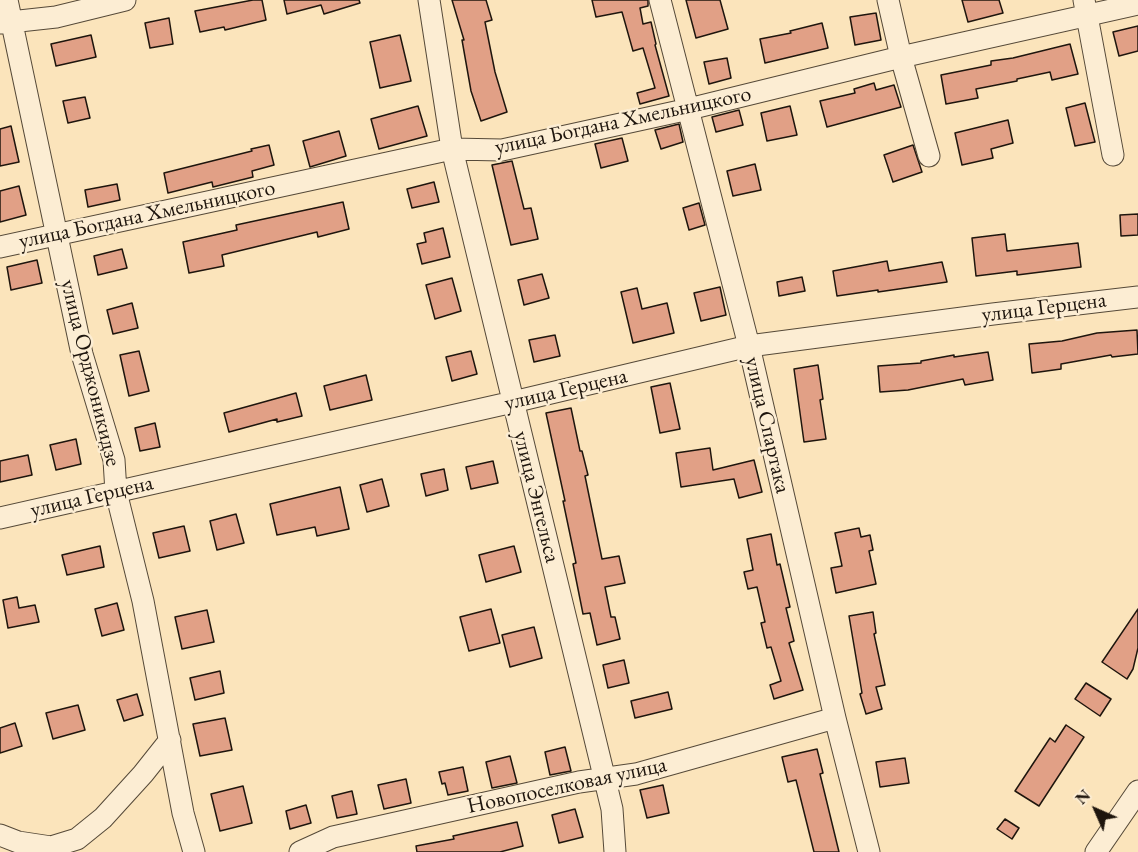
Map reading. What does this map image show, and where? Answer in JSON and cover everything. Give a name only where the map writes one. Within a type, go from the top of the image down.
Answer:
[{"type":"street","name":"улица Орджоникидзе","points":[[8,0],[6,22],[57,235],[82,354],[114,460],[116,492],[143,601],[183,813],[194,852]]},
{"type":"street","points":[[6,22],[56,17],[125,0]]},
{"type":"street","name":"улица Энгельса","points":[[429,0],[452,149],[612,809],[615,852]]},
{"type":"street","name":"улица Спартака","points":[[660,0],[749,346],[835,718],[869,852]]},
{"type":"street","points":[[888,0],[901,57],[929,156]]},
{"type":"street","name":"улица Богдана Хмельницкого","points":[[0,247],[452,149],[502,150],[689,109],[901,57],[1086,8],[1138,4]]},
{"type":"street","points":[[1086,8],[1113,155]]},
{"type":"street","name":"улица Герцена","points":[[0,518],[749,346],[1138,297]]},
{"type":"street","name":"Новопоселковая улица","points":[[300,852],[333,837],[604,777],[636,774],[835,718]]},
{"type":"street","points":[[0,835],[18,842],[51,847],[77,839],[103,818],[170,740]]},
{"type":"street","points":[[1096,852],[1138,791]]},
{"type":"building","points":[[262,0],[266,20],[225,30],[224,27],[200,32],[195,11]]},
{"type":"building","points":[[284,0],[359,0],[360,3],[324,14],[321,5],[287,14]]},
{"type":"building","points":[[452,0],[486,0],[492,20],[485,22],[495,72],[507,112],[481,121],[471,91],[462,40],[464,40]]},
{"type":"building","points":[[592,0],[648,0],[648,6],[640,8],[643,24],[651,22],[669,96],[640,104],[637,93],[655,88],[643,48],[633,51],[622,12],[596,17]]},
{"type":"building","points":[[686,0],[720,0],[728,29],[696,38]]},
{"type":"building","points":[[962,0],[999,0],[1003,13],[968,22]]},
{"type":"building","points":[[876,13],[881,40],[855,45],[850,17]]},
{"type":"building","points":[[169,18],[173,44],[150,48],[145,23]]},
{"type":"building","points":[[822,23],[828,48],[765,63],[760,39],[791,33],[790,31]]},
{"type":"building","points":[[1138,26],[1138,51],[1119,56],[1113,32]]},
{"type":"building","points":[[91,35],[96,57],[56,66],[51,44]]},
{"type":"building","points":[[400,35],[411,81],[380,88],[370,42]]},
{"type":"building","points":[[1070,44],[1078,74],[1052,80],[1050,72],[1017,79],[1017,81],[976,89],[978,98],[946,104],[941,75],[991,65],[991,61]]},
{"type":"building","points":[[727,58],[731,78],[709,84],[704,62]]},
{"type":"building","points":[[874,83],[876,90],[894,85],[901,107],[827,127],[820,101],[855,93],[854,89]]},
{"type":"building","points":[[85,97],[90,118],[68,123],[63,101]]},
{"type":"building","points":[[1085,103],[1095,142],[1075,146],[1066,108]]},
{"type":"building","points":[[418,106],[427,136],[379,149],[371,119]]},
{"type":"building","points":[[790,106],[797,135],[767,141],[761,113]]},
{"type":"building","points":[[739,110],[743,125],[716,132],[712,117]]},
{"type":"building","points":[[1008,120],[1013,143],[991,149],[993,158],[962,165],[955,133]]},
{"type":"building","points":[[679,124],[683,142],[661,149],[655,130]]},
{"type":"building","points":[[11,126],[19,162],[0,166],[0,129]]},
{"type":"building","points":[[339,131],[346,156],[310,167],[303,141]]},
{"type":"building","points":[[622,138],[628,161],[601,168],[595,144]]},
{"type":"building","points":[[269,145],[274,165],[252,171],[253,177],[213,187],[212,182],[168,193],[164,173]]},
{"type":"building","points":[[913,145],[922,172],[893,182],[884,155]]},
{"type":"building","points":[[512,161],[524,209],[531,208],[538,239],[511,245],[492,165]]},
{"type":"building","points":[[755,164],[761,190],[733,196],[727,171]]},
{"type":"building","points":[[434,182],[439,202],[412,208],[407,189]]},
{"type":"building","points":[[117,184],[120,200],[88,207],[85,190]]},
{"type":"building","points":[[19,186],[26,215],[0,222],[0,191]]},
{"type":"building","points":[[343,202],[349,229],[318,237],[317,232],[222,255],[224,266],[189,273],[183,242],[237,230],[236,225]]},
{"type":"building","points":[[699,203],[705,225],[689,230],[683,208]]},
{"type":"building","points":[[1138,214],[1138,235],[1121,236],[1120,215]]},
{"type":"building","points":[[443,228],[450,257],[422,264],[417,244],[426,242],[424,233]]},
{"type":"building","points":[[1005,234],[1007,251],[1078,243],[1081,267],[1017,275],[1017,271],[976,276],[972,238]]},
{"type":"building","points":[[122,249],[127,268],[98,275],[94,256]]},
{"type":"building","points":[[37,260],[42,283],[11,290],[7,267]]},
{"type":"building","points":[[887,261],[889,271],[942,262],[947,282],[837,296],[833,271]]},
{"type":"building","points":[[542,274],[549,298],[524,305],[518,280]]},
{"type":"building","points":[[802,277],[805,291],[779,296],[777,282]]},
{"type":"building","points":[[452,278],[461,311],[435,319],[426,285]]},
{"type":"building","points":[[720,287],[726,315],[701,321],[694,293]]},
{"type":"building","points":[[637,288],[642,309],[667,303],[674,333],[633,343],[621,292]]},
{"type":"building","points":[[132,303],[138,328],[113,334],[107,310]]},
{"type":"building","points":[[1137,330],[1138,354],[1112,357],[1111,355],[1061,364],[1061,369],[1032,373],[1029,344],[1062,341],[1097,333]]},
{"type":"building","points":[[555,335],[560,356],[534,362],[529,340]]},
{"type":"building","points":[[139,351],[149,391],[129,396],[120,355]]},
{"type":"building","points":[[471,351],[477,374],[452,381],[446,357]]},
{"type":"building","points":[[988,352],[993,380],[965,385],[963,379],[908,390],[880,392],[878,366],[921,363],[921,361],[954,355],[954,357]]},
{"type":"building","points":[[818,365],[826,439],[804,442],[794,369]]},
{"type":"building","points":[[366,375],[372,400],[330,410],[324,386]]},
{"type":"building","points":[[670,383],[680,429],[660,433],[651,387]]},
{"type":"building","points":[[296,393],[302,416],[277,422],[277,419],[229,432],[224,413]]},
{"type":"building","points":[[571,408],[580,451],[582,451],[588,475],[585,476],[602,559],[619,556],[625,583],[605,587],[611,617],[615,617],[620,639],[597,645],[590,613],[583,614],[573,564],[576,563],[563,501],[565,501],[546,413]]},
{"type":"building","points":[[155,423],[160,447],[140,451],[135,428]]},
{"type":"building","points":[[76,439],[81,464],[56,470],[50,445]]},
{"type":"building","points":[[710,448],[713,470],[754,460],[762,492],[739,498],[734,479],[681,487],[676,453]]},
{"type":"building","points":[[28,455],[32,475],[0,482],[0,461]]},
{"type":"building","points":[[493,461],[498,483],[471,489],[466,467]]},
{"type":"building","points":[[444,469],[448,490],[426,496],[421,474]]},
{"type":"building","points":[[382,479],[389,506],[367,512],[360,485]]},
{"type":"building","points":[[340,487],[349,529],[317,536],[315,527],[277,535],[270,504]]},
{"type":"building","points":[[236,514],[244,543],[217,550],[210,521]]},
{"type":"building","points":[[184,526],[190,551],[159,558],[153,533]]},
{"type":"building","points":[[859,528],[861,537],[870,535],[873,550],[869,551],[876,584],[836,593],[831,568],[842,566],[835,533]]},
{"type":"building","points":[[771,534],[777,565],[780,564],[790,607],[786,608],[794,641],[789,643],[803,690],[774,699],[770,685],[781,681],[771,647],[767,648],[761,623],[765,622],[757,587],[748,589],[744,572],[753,570],[747,539]]},
{"type":"building","points":[[100,546],[104,567],[67,575],[62,555]]},
{"type":"building","points":[[514,546],[521,572],[486,582],[479,555]]},
{"type":"building","points":[[17,597],[19,608],[35,605],[39,622],[8,628],[3,600]]},
{"type":"building","points":[[117,603],[124,630],[102,636],[95,609]]},
{"type":"building","points":[[491,609],[500,643],[469,651],[460,617]]},
{"type":"building","points":[[1138,609],[1138,648],[1133,669],[1127,679],[1102,662]]},
{"type":"building","points":[[207,610],[214,642],[182,649],[175,617]]},
{"type":"building","points":[[873,612],[876,633],[874,634],[885,685],[876,687],[882,709],[866,714],[860,694],[862,693],[849,616]]},
{"type":"building","points":[[534,627],[542,658],[510,667],[502,635]]},
{"type":"building","points":[[624,660],[629,683],[608,688],[603,665]]},
{"type":"building","points":[[220,671],[224,693],[195,700],[190,678]]},
{"type":"building","points":[[1086,683],[1111,699],[1100,716],[1075,699]]},
{"type":"building","points":[[668,692],[672,709],[635,718],[631,701]]},
{"type":"building","points":[[137,694],[143,715],[124,721],[117,700]]},
{"type":"building","points":[[78,705],[85,730],[53,739],[46,713]]},
{"type":"building","points":[[225,718],[232,750],[200,756],[193,724]]},
{"type":"building","points":[[15,723],[22,746],[0,753],[0,728]]},
{"type":"building","points":[[1066,725],[1084,737],[1039,806],[1015,791],[1050,738],[1055,742]]},
{"type":"building","points":[[565,747],[571,771],[550,775],[545,752]]},
{"type":"building","points":[[817,749],[823,773],[820,774],[839,852],[814,852],[796,780],[788,782],[782,757]]},
{"type":"building","points":[[510,756],[517,783],[492,788],[486,762]]},
{"type":"building","points":[[905,758],[909,783],[880,787],[876,762]]},
{"type":"building","points":[[463,767],[468,791],[448,795],[439,772]]},
{"type":"building","points":[[406,779],[411,803],[384,809],[378,785]]},
{"type":"building","points":[[663,785],[669,813],[647,818],[640,790]]},
{"type":"building","points":[[243,786],[252,823],[220,831],[211,794]]},
{"type":"building","points":[[352,791],[357,814],[337,818],[332,796]]},
{"type":"building","points":[[306,805],[311,823],[290,829],[286,811]]},
{"type":"building","points":[[575,809],[583,837],[559,843],[552,815]]},
{"type":"building","points":[[1005,819],[1019,828],[1012,839],[997,829]]},
{"type":"building","points":[[517,822],[523,846],[500,852],[417,852],[416,846],[454,839],[453,836]]}]
